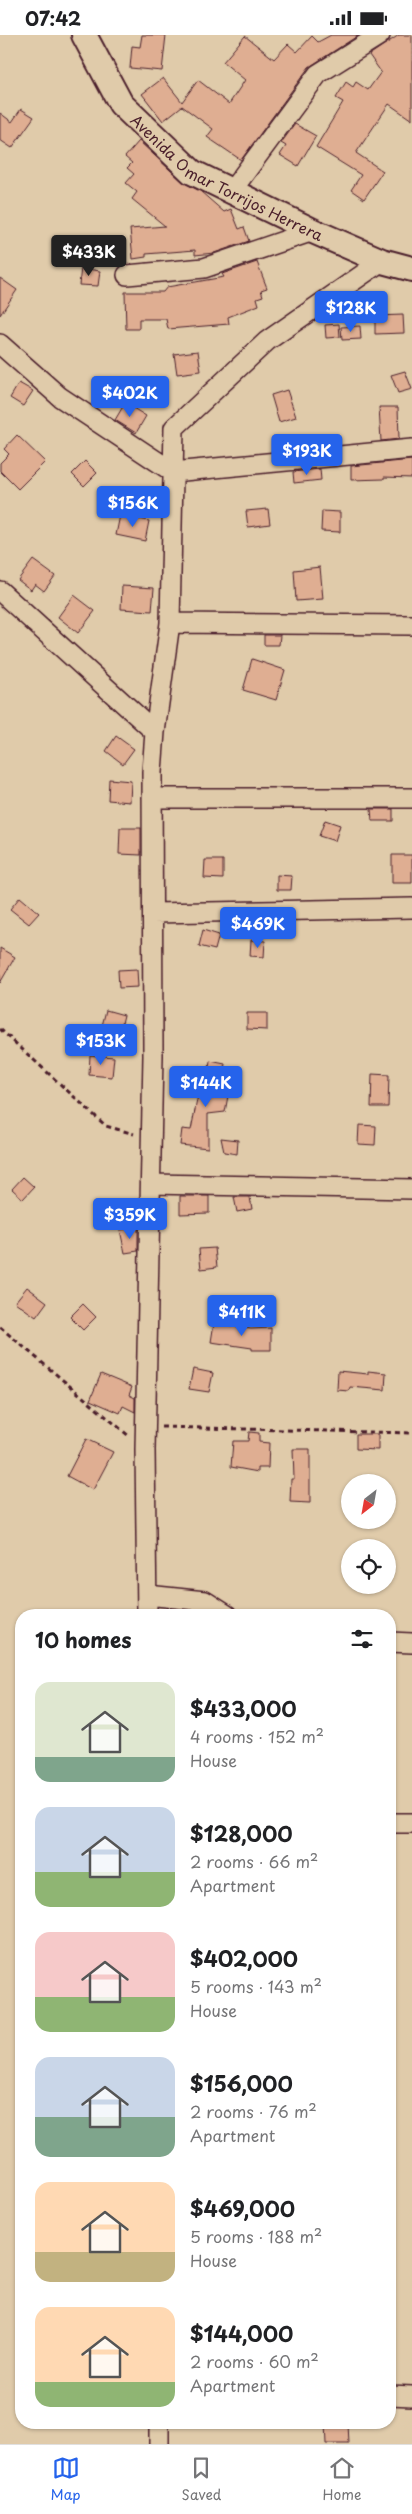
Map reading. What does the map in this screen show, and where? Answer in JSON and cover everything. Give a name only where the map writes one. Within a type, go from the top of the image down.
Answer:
[{"type":"street","name":"Avenida Omar Torrijos Herrera","points":[[84,35],[121,104],[192,172],[230,193],[313,231],[382,261],[412,269]]},
{"type":"street","points":[[230,193],[318,74],[380,35]]},
{"type":"street","points":[[127,275],[204,268],[313,231]]},
{"type":"street","points":[[147,1609],[145,1426],[152,1139],[152,798],[155,732],[170,623],[174,428],[267,341],[382,261]]},
{"type":"street","points":[[0,344],[60,397],[173,472],[412,449]]},
{"type":"street","points":[[0,591],[155,732]]},
{"type":"street","points":[[170,623],[412,625]]},
{"type":"street","points":[[152,798],[412,798]]},
{"type":"street","points":[[153,913],[412,908]]},
{"type":"street","points":[[151,1184],[412,1189]]},
{"type":"street","points":[[147,1595],[205,1601],[218,1609]]},
{"type":"street","points":[[396,1642],[412,1643]]},
{"type":"street","points":[[396,1823],[412,1823]]},
{"type":"street","points":[[396,2395],[412,2396]]},
{"type":"street","points":[[159,2429],[159,2444]]},
{"type":"path","points":[[0,1029],[106,1126],[152,1139]]},
{"type":"path","points":[[0,1327],[145,1450]]},
{"type":"path","points":[[145,1426],[412,1433]]},
{"type":"building","points":[[142,35],[166,35],[162,71],[130,68],[132,46],[140,47]]},
{"type":"building","points":[[331,35],[359,35],[309,67],[241,160],[207,137],[213,129],[182,106],[163,121],[142,94],[163,78],[182,102],[198,80],[229,104],[245,80],[223,62],[245,36],[274,59],[288,44],[297,52],[312,36],[318,42]]},
{"type":"building","points":[[399,35],[412,35],[412,120],[389,104],[356,153],[383,171],[364,199],[351,190],[361,175],[316,147],[343,102],[336,98],[346,82],[353,87],[356,82],[368,90],[381,72],[369,55]]},
{"type":"building","points":[[21,109],[34,117],[12,148],[0,140],[0,113],[12,122]]},
{"type":"building","points":[[295,124],[316,136],[298,166],[280,155],[286,146],[281,143]]},
{"type":"building","points":[[139,141],[183,182],[200,191],[224,212],[231,209],[239,229],[244,227],[249,241],[214,253],[195,255],[195,250],[146,254],[146,257],[133,259],[130,229],[165,226],[132,199],[137,192],[126,183],[134,174],[127,168],[132,163],[125,157]]},
{"type":"building","points":[[257,262],[267,288],[261,290],[263,296],[257,298],[259,305],[228,317],[229,324],[168,329],[166,319],[139,319],[139,329],[126,329],[125,292],[163,292],[167,287],[224,277],[222,274]]},
{"type":"building","points":[[81,268],[100,271],[98,286],[79,285]]},
{"type":"building","points":[[0,278],[17,290],[0,315]]},
{"type":"building","points":[[403,315],[404,333],[375,334],[375,316]]},
{"type":"building","points":[[339,324],[340,337],[326,338],[325,325]]},
{"type":"building","points":[[360,326],[361,339],[342,340],[341,327]]},
{"type":"building","points":[[198,351],[201,371],[177,374],[174,354]]},
{"type":"building","points":[[405,371],[412,389],[398,393],[391,375]]},
{"type":"building","points":[[19,383],[33,391],[23,406],[10,398]]},
{"type":"building","points":[[287,390],[296,417],[279,422],[271,395]]},
{"type":"building","points":[[125,403],[146,416],[136,433],[115,420]]},
{"type":"building","points":[[379,407],[398,407],[399,439],[381,441]]},
{"type":"building","points":[[17,435],[45,462],[18,489],[0,471],[0,463],[9,454],[4,449]]},
{"type":"building","points":[[412,460],[412,478],[384,477],[384,479],[351,480],[351,466]]},
{"type":"building","points":[[85,461],[97,473],[84,486],[72,474]]},
{"type":"building","points":[[320,469],[321,480],[294,483],[293,472]]},
{"type":"building","points":[[268,509],[270,524],[248,527],[246,511]]},
{"type":"building","points":[[322,511],[340,512],[340,532],[321,531]]},
{"type":"building","points":[[120,515],[149,521],[145,541],[116,535]]},
{"type":"building","points":[[33,560],[55,576],[44,591],[35,584],[31,590],[18,580]]},
{"type":"building","points":[[320,567],[323,599],[296,601],[294,570]]},
{"type":"building","points":[[122,586],[154,588],[152,611],[121,609]]},
{"type":"building","points":[[74,595],[95,611],[78,633],[58,617]]},
{"type":"building","points":[[264,635],[280,635],[279,645],[264,645]]},
{"type":"building","points":[[252,659],[285,670],[276,700],[243,690]]},
{"type":"building","points":[[116,736],[134,749],[123,764],[106,751]]},
{"type":"building","points":[[109,779],[131,781],[130,802],[108,800]]},
{"type":"building","points":[[371,809],[393,809],[393,821],[372,821]]},
{"type":"building","points":[[325,820],[340,825],[335,841],[319,836]]},
{"type":"building","points":[[120,828],[141,828],[141,855],[119,854]]},
{"type":"building","points":[[392,855],[412,855],[412,883],[392,883]]},
{"type":"building","points":[[205,860],[223,860],[223,879],[204,878]]},
{"type":"building","points":[[277,875],[292,876],[291,890],[277,890]]},
{"type":"building","points":[[20,897],[39,913],[29,924],[10,909]]},
{"type":"building","points":[[203,930],[219,935],[215,950],[199,946]]},
{"type":"building","points":[[251,940],[265,941],[264,957],[250,956]]},
{"type":"building","points":[[0,948],[15,957],[0,983]]},
{"type":"building","points":[[137,969],[138,987],[119,988],[118,970]]},
{"type":"building","points":[[106,1010],[124,1015],[120,1031],[102,1026]]},
{"type":"building","points":[[247,1013],[267,1013],[267,1030],[247,1029]]},
{"type":"building","points":[[90,1055],[114,1057],[112,1077],[89,1075]]},
{"type":"building","points":[[210,1061],[225,1064],[220,1094],[228,1096],[225,1112],[208,1114],[208,1148],[180,1145],[182,1129],[191,1130],[199,1090],[206,1092]]},
{"type":"building","points":[[372,1074],[389,1075],[388,1107],[371,1107]]},
{"type":"building","points":[[359,1125],[376,1126],[375,1145],[358,1144]]},
{"type":"building","points":[[221,1138],[238,1140],[237,1154],[224,1152]]},
{"type":"building","points":[[23,1177],[34,1187],[23,1199],[12,1189]]},
{"type":"building","points":[[180,1196],[209,1196],[209,1213],[180,1214]]},
{"type":"building","points":[[234,1197],[250,1197],[252,1209],[237,1212]]},
{"type":"building","points":[[138,1227],[138,1251],[125,1253],[120,1230]]},
{"type":"building","points":[[215,1248],[217,1267],[201,1269],[199,1249]]},
{"type":"building","points":[[27,1287],[47,1302],[36,1317],[15,1302]]},
{"type":"building","points":[[83,1304],[96,1317],[83,1330],[70,1317]]},
{"type":"building","points":[[214,1323],[251,1329],[271,1328],[271,1350],[252,1350],[252,1348],[211,1342]]},
{"type":"building","points":[[193,1369],[213,1373],[209,1392],[189,1389]]},
{"type":"building","points":[[338,1371],[368,1374],[368,1371],[386,1373],[385,1390],[350,1387],[349,1391],[337,1390]]},
{"type":"building","points":[[101,1374],[132,1387],[129,1395],[135,1398],[135,1412],[123,1406],[120,1413],[90,1400]]},
{"type":"building","points":[[249,1432],[259,1433],[259,1442],[269,1443],[268,1468],[258,1468],[258,1472],[231,1467],[233,1441],[248,1441]]},
{"type":"building","points":[[356,1434],[378,1434],[378,1450],[356,1449]]},
{"type":"building","points":[[86,1439],[113,1452],[93,1490],[67,1476]]},
{"type":"building","points":[[293,1449],[310,1449],[310,1503],[290,1502],[291,1479],[294,1479]]},
{"type":"building","points":[[325,2429],[348,2429],[349,2444],[326,2444]]}]
